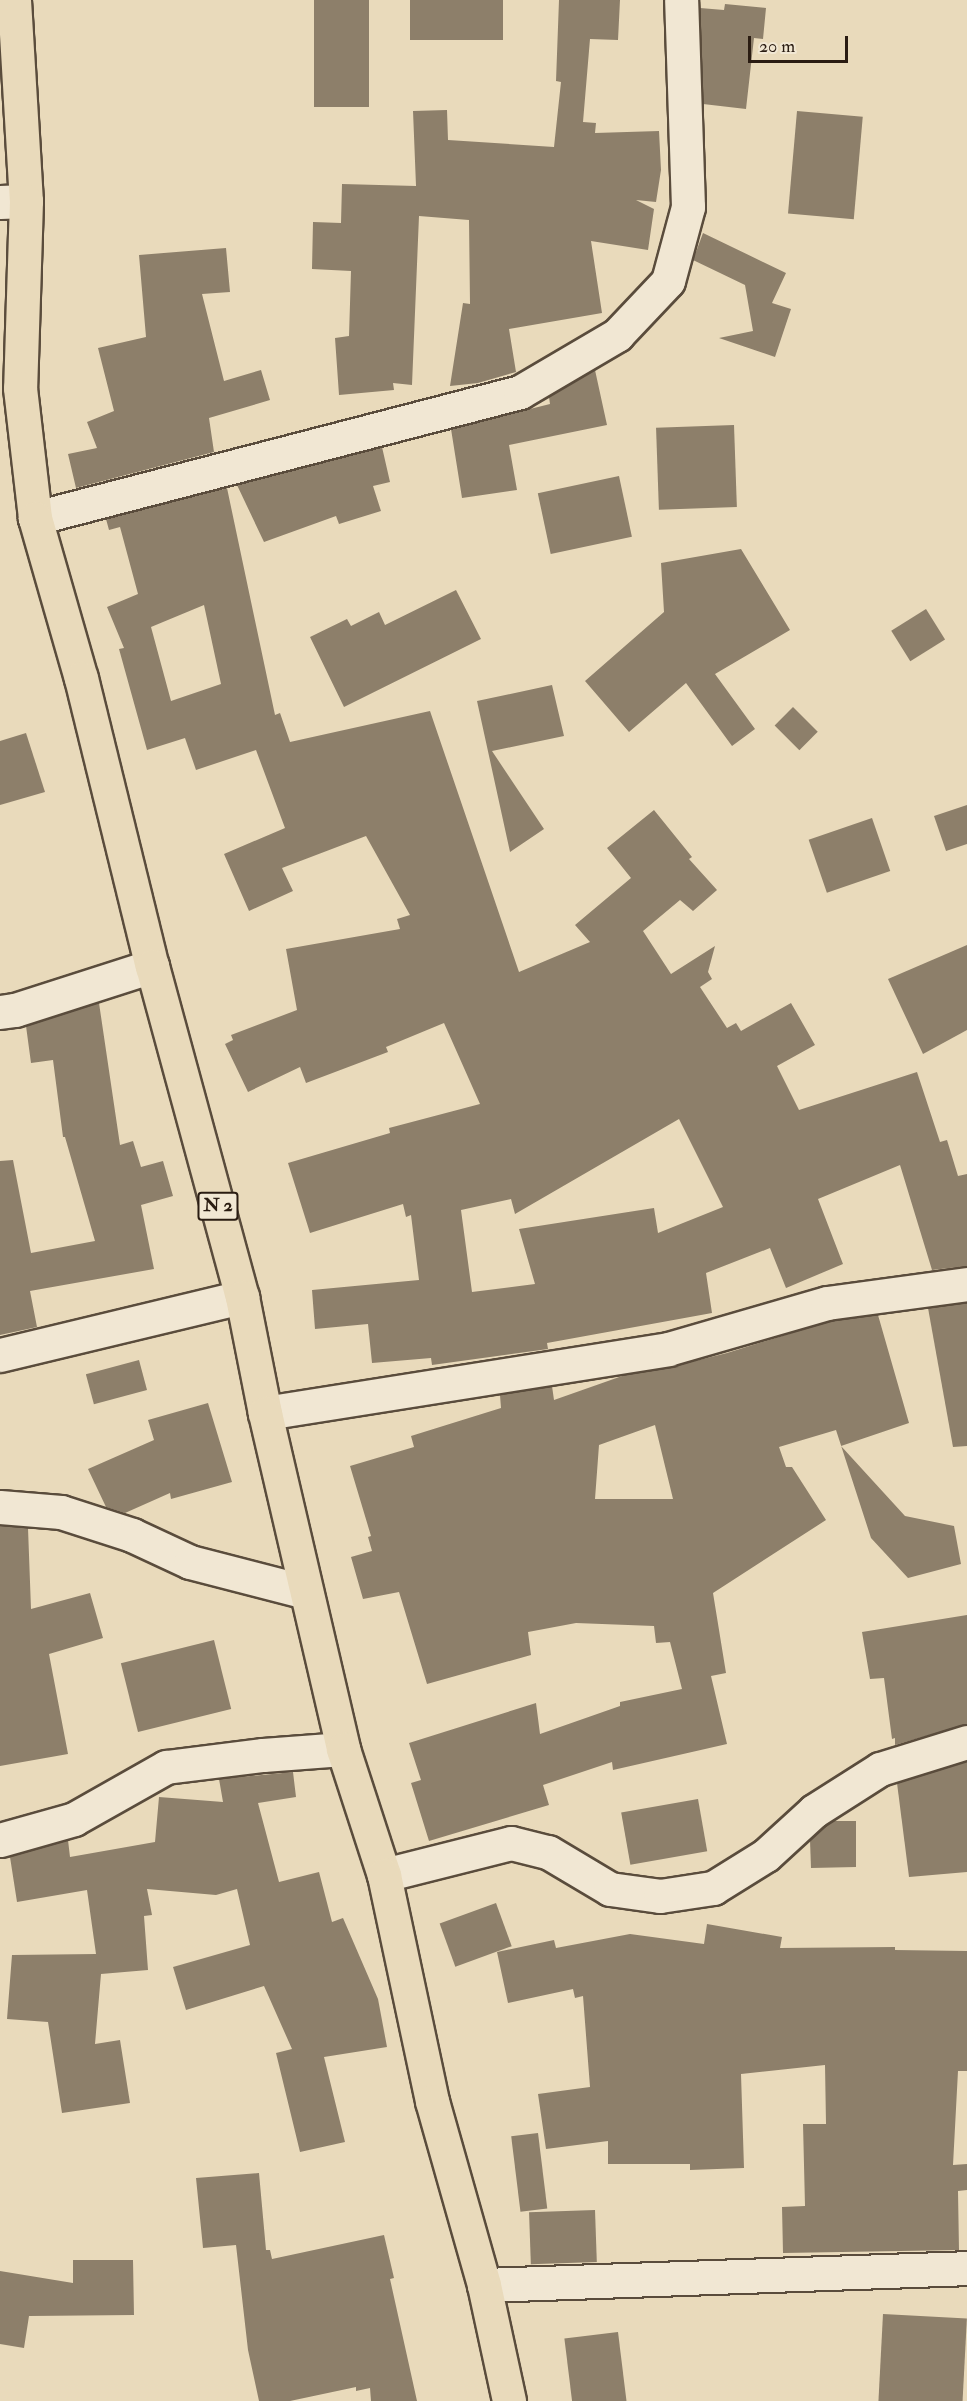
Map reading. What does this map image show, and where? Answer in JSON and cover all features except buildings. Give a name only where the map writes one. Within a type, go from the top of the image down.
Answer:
[{"type":"highway","name":"N 2","points":[[14,0],[13,201],[20,388],[34,518],[81,678],[152,966],[242,1297],[265,1413],[343,1749],[384,1875],[432,2101],[484,2285],[509,2401]]},
{"type":"street","points":[[34,518],[520,392],[617,335],[668,280],[688,207],[681,0]]},
{"type":"street","points":[[0,1012],[15,1010],[152,966]]},
{"type":"street","points":[[265,1413],[668,1348],[827,1303],[967,1284]]},
{"type":"street","points":[[0,1355],[242,1297]]},
{"type":"street","points":[[0,1507],[61,1512],[132,1535],[190,1562],[306,1592]]},
{"type":"street","points":[[384,1875],[511,1843],[548,1852],[610,1889],[660,1896],[713,1888],[766,1855],[814,1811],[880,1768],[967,1742]]},
{"type":"street","points":[[0,1840],[74,1820],[166,1767],[263,1755],[343,1749]]},
{"type":"street","points":[[484,2285],[967,2268]]}]
